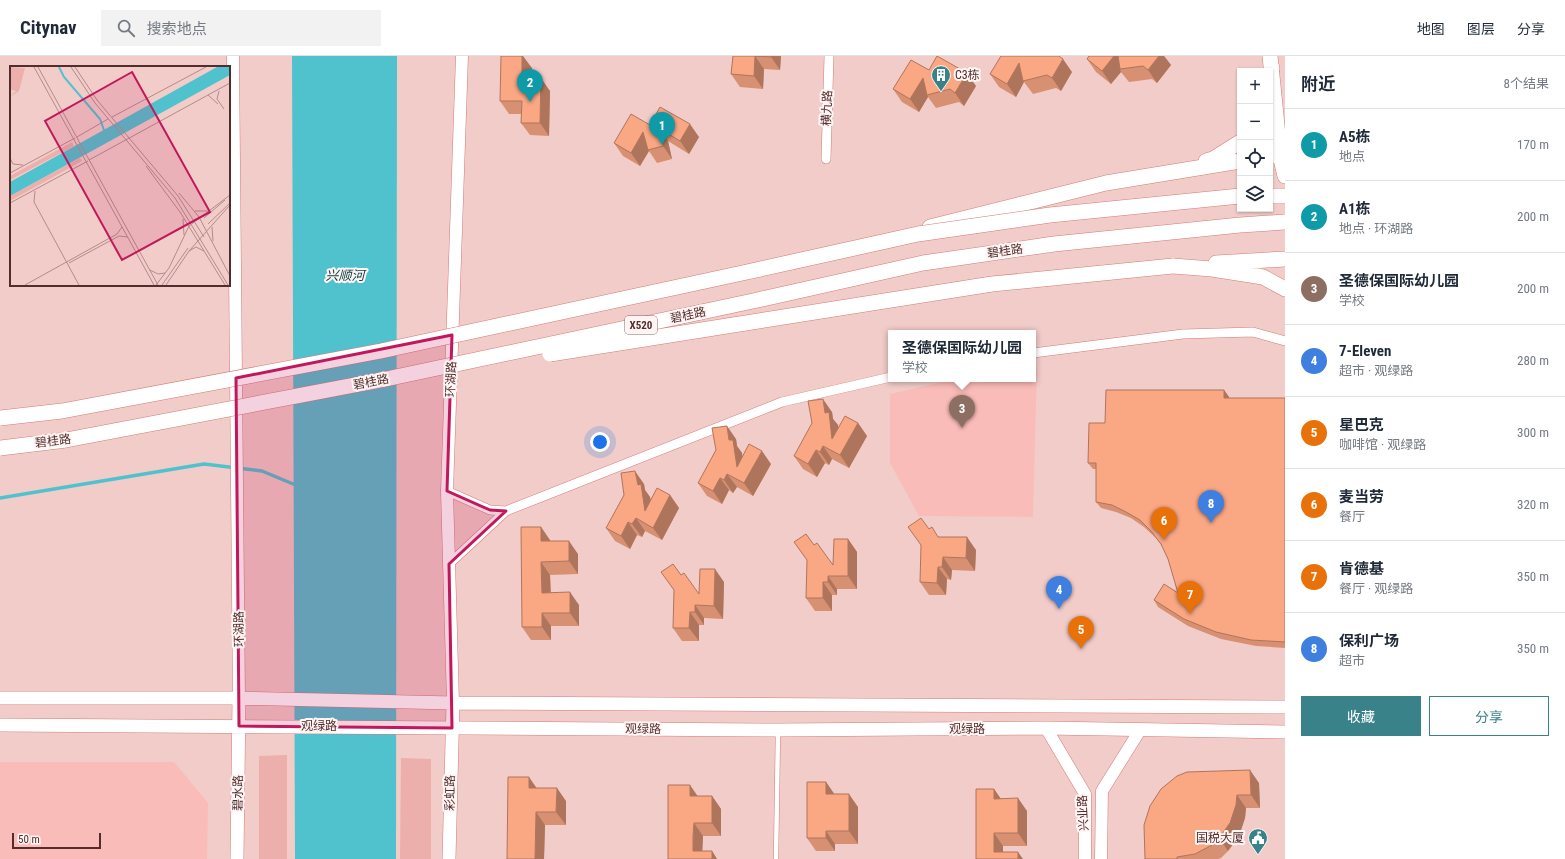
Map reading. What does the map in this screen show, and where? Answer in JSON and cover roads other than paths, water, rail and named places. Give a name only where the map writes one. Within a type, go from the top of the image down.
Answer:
[{"type":"main road","points":[[1270,67],[1278,156],[1285,176]]},
{"type":"main road","points":[[1178,171],[1213,159],[1237,144]]},
{"type":"main road","points":[[747,272],[1106,183],[1237,161]]},
{"type":"main road","name":"X520","points":[[0,418],[62,412],[381,350],[918,234],[1050,215],[1237,196]]},
{"type":"main road","points":[[1273,196],[1285,196]]},
{"type":"main road","name":"碧桂路","points":[[0,448],[66,440],[359,384],[753,301],[923,263],[1054,244],[1240,225],[1285,222]]},
{"type":"main road","points":[[359,384],[992,284],[1173,266],[1285,258]]},
{"type":"main road","points":[[1173,266],[1212,268],[1263,277],[1285,288]]},
{"type":"main road","name":"观绿路","points":[[0,698],[240,698],[453,703],[1285,707]]},
{"type":"main road","name":"碧水路","points":[[237,859],[240,698]]},
{"type":"main road","name":"彩虹路","points":[[449,859],[453,703]]},
{"type":"main road","name":"观绿路","points":[[0,725],[778,730],[1046,728],[1285,732]]},
{"type":"street","name":"环湖路","points":[[233,56],[240,698]]},
{"type":"street","name":"环湖路","points":[[453,703],[447,491],[462,56]]},
{"type":"street","name":"横九路","points":[[826,159],[829,56]]},
{"type":"street","points":[[1036,353],[1183,334],[1253,332],[1285,341]]},
{"type":"street","points":[[449,564],[506,511],[782,402],[888,378]]},
{"type":"street","points":[[447,491],[490,510],[506,511]]},
{"type":"street","name":"兴业路","points":[[1046,728],[1085,794],[1085,859]]},
{"type":"street","name":"兴业路","points":[[1101,859],[1102,791],[1140,730]]},
{"type":"lane","points":[[776,859],[778,730]]},
{"type":"water","name":"兴顺河","points":[[292,56],[397,56],[396,859],[295,859]]},
{"type":"waterway","points":[[0,498],[204,464],[262,471],[298,486]]},
{"type":"place","name":"C3栋","points":[[941,92]]},
{"type":"place","name":"A1栋","points":[[530,102]]},
{"type":"place","name":"A5栋","points":[[662,145]]},
{"type":"place","name":"圣德保国际幼儿园","points":[[962,428]]},
{"type":"place","name":"保利广场","points":[[1211,523]]},
{"type":"place","name":"麦当劳","points":[[1164,540]]},
{"type":"place","name":"7-Eleven","points":[[1059,609]]},
{"type":"place","name":"肯德基","points":[[1190,614]]},
{"type":"place","name":"星巴克","points":[[1081,649]]},
{"type":"place","name":"国税大厦","points":[[1258,855]]}]
